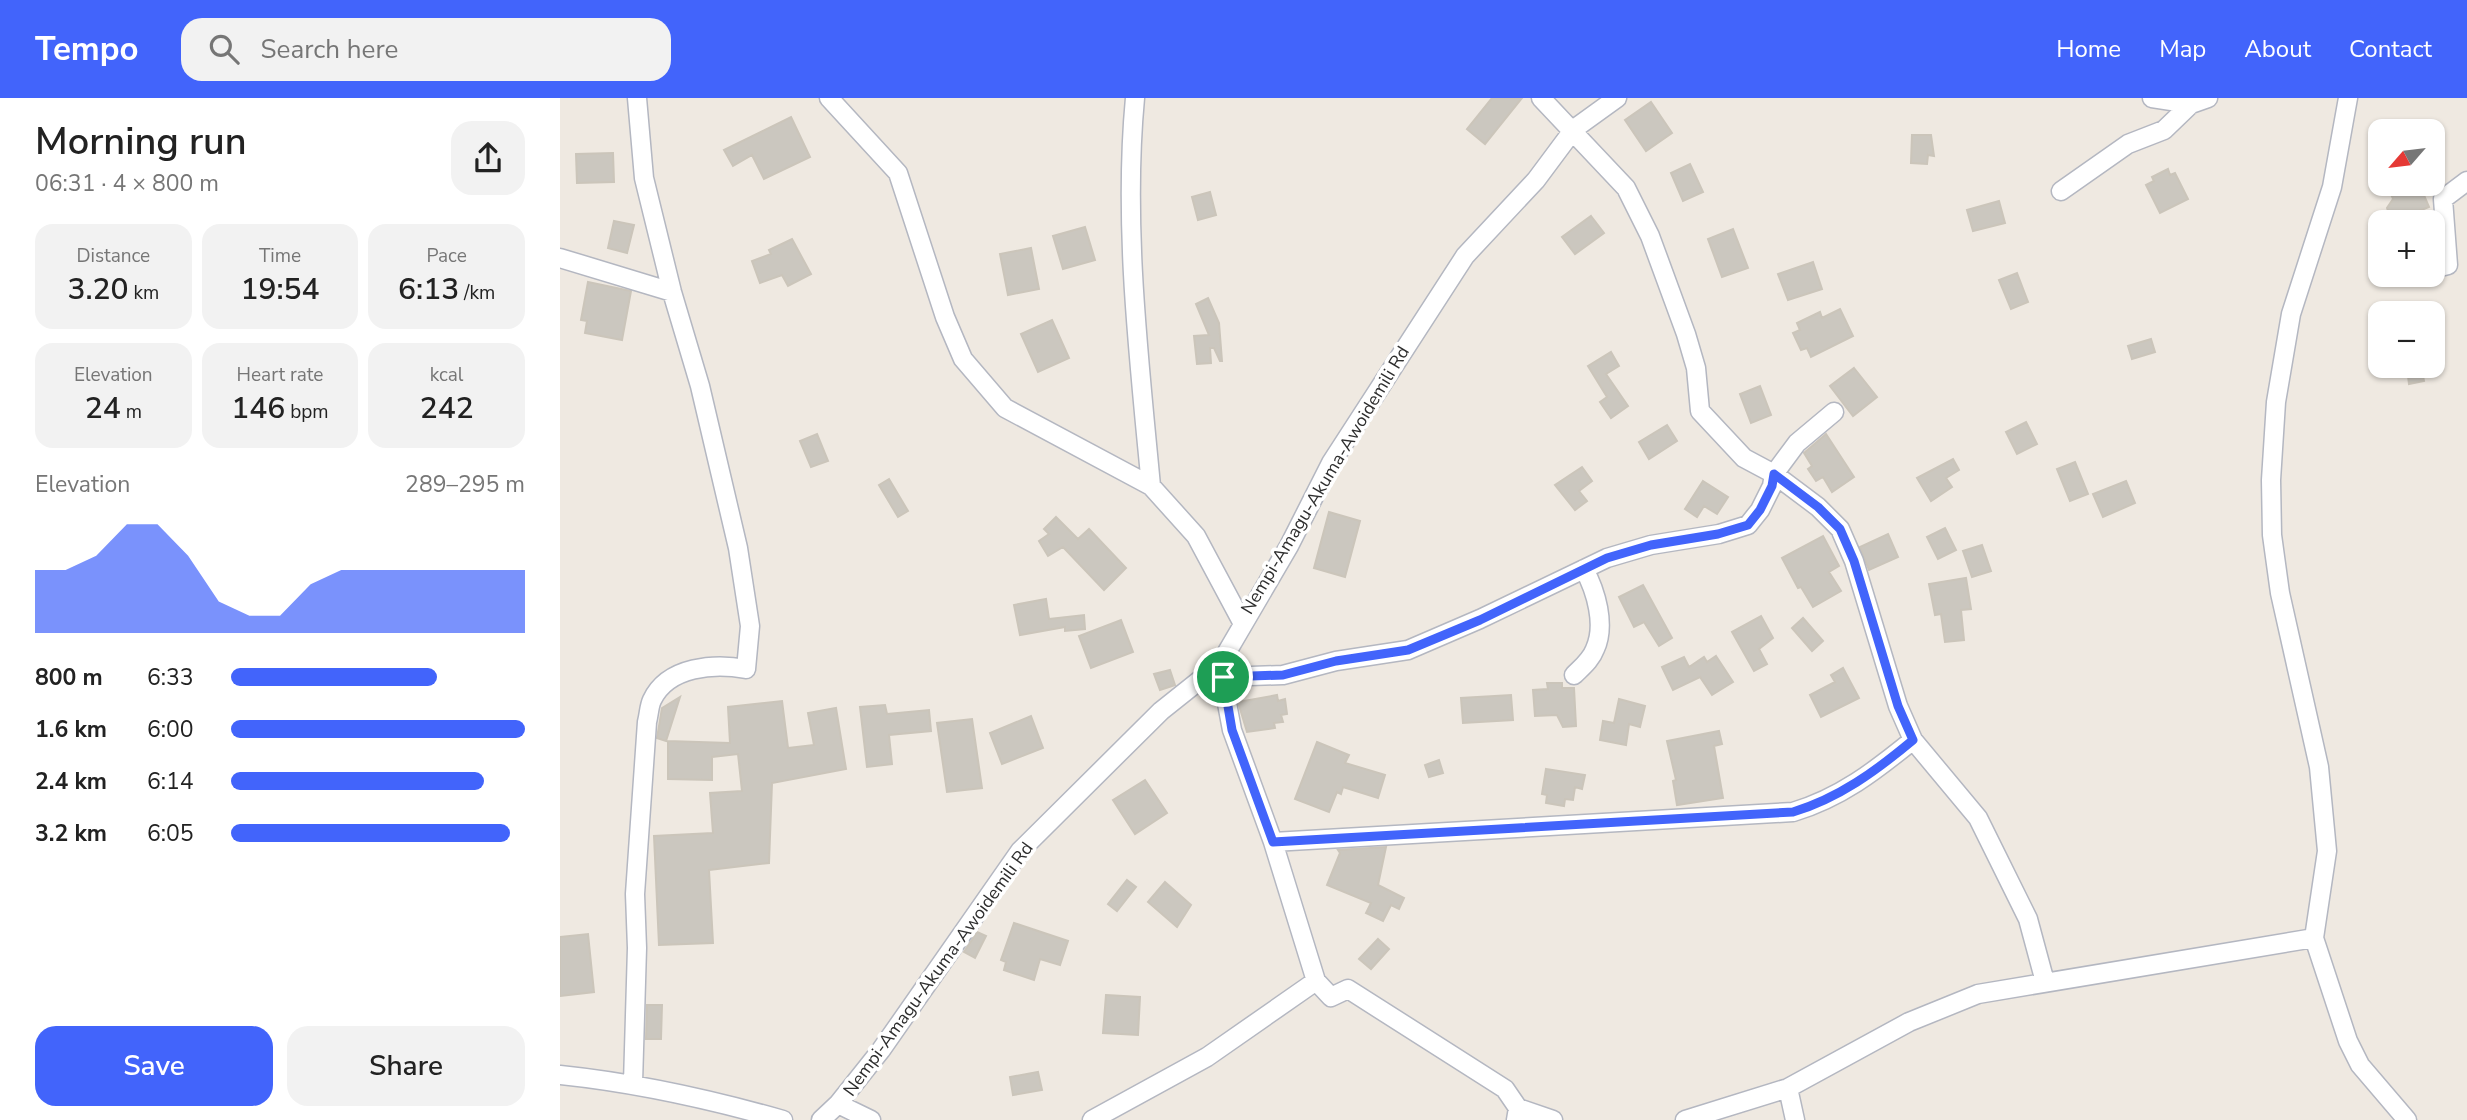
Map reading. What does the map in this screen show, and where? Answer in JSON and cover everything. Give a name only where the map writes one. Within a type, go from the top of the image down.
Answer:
[{"type":"street","points":[[633,1083],[637,948],[635,894],[647,722],[652,700],[665,685],[704,666],[725,665],[746,669],[750,626],[738,548],[700,386],[672,292],[644,178],[638,98]]},
{"type":"street","points":[[830,98],[898,173],[945,317],[963,359],[1005,408],[1152,486],[1196,536],[1241,622]]},
{"type":"street","points":[[1135,98],[1129,161],[1142,390],[1152,486]]},
{"type":"street","points":[[1541,98],[1574,129],[1626,188],[1650,236],[1689,345],[1696,369],[1700,411],[1744,457],[1774,474],[1818,507],[1840,529],[1854,561],[1898,706],[1913,740],[1978,818],[2028,919],[2045,982]]},
{"type":"street","name":"Nempi-Amagu-Akuma-Awoidemili Rd","points":[[821,1120],[838,1104],[881,1050],[1020,851],[1161,711],[1221,671],[1241,622],[1289,546],[1331,463],[1426,312],[1465,256],[1535,180],[1574,129],[1617,98]]},
{"type":"street","points":[[2152,98],[2191,104]]},
{"type":"street","points":[[2061,191],[2127,144],[2164,130],[2191,104],[2208,98]]},
{"type":"street","points":[[2348,98],[2332,187],[2291,314],[2276,402],[2270,480],[2272,534],[2280,593],[2319,767],[2327,851],[2314,938],[2348,1041],[2360,1065],[2407,1120]]},
{"type":"street","points":[[2444,210],[2443,199],[2467,181]]},
{"type":"street","points":[[2445,225],[2448,265],[2445,266]]},
{"type":"street","points":[[560,258],[672,292]]},
{"type":"street","points":[[1553,1120],[1517,1114],[1505,1088],[1348,989],[1331,997],[1316,981],[1273,842],[1232,730],[1221,671],[1283,675],[1336,661],[1408,650],[1607,558],[1651,545],[1693,540],[1748,525],[1760,510],[1772,486],[1774,474],[1797,443],[1833,412]]},
{"type":"street","points":[[1574,675],[1590,658],[1600,635],[1595,589],[1584,569]]},
{"type":"street","points":[[1273,842],[1793,812],[1821,804],[1849,788],[1913,740]]},
{"type":"street","points":[[1685,1120],[1788,1088],[1909,1022],[1978,995],[2314,938]]},
{"type":"street","points":[[1092,1120],[1207,1057],[1316,981]]},
{"type":"street","points":[[560,1075],[633,1083],[754,1116],[783,1120]]},
{"type":"street","points":[[1788,1088],[1796,1120]]},
{"type":"street","points":[[838,1104],[871,1120]]},
{"type":"building","points":[[1492,98],[1522,98],[1485,144],[1467,129]]},
{"type":"building","points":[[1651,102],[1672,133],[1646,151],[1625,120]]},
{"type":"building","points":[[791,117],[810,157],[764,179],[752,155],[733,166],[724,150]]},
{"type":"building","points":[[1912,135],[1931,135],[1934,156],[1928,155],[1927,164],[1911,163]]},
{"type":"building","points":[[613,153],[614,182],[577,183],[576,154]]},
{"type":"building","points":[[1690,164],[1703,192],[1683,201],[1671,173]]},
{"type":"building","points":[[2168,169],[2170,175],[2175,173],[2188,199],[2160,213],[2146,185],[2154,181],[2152,177]]},
{"type":"building","points":[[1210,192],[1216,215],[1198,220],[1192,197]]},
{"type":"building","points":[[2392,196],[2424,196],[2429,207],[2422,210],[2388,210]]},
{"type":"building","points":[[1999,201],[2005,223],[1973,231],[1967,210]]},
{"type":"building","points":[[1591,216],[1604,233],[1575,254],[1562,237]]},
{"type":"building","points":[[614,221],[634,225],[627,253],[608,248]]},
{"type":"building","points":[[1085,227],[1095,260],[1063,269],[1053,236]]},
{"type":"building","points":[[1733,229],[1748,268],[1722,277],[1708,239]]},
{"type":"building","points":[[792,239],[811,274],[788,286],[782,275],[760,283],[752,261],[771,254],[769,250]]},
{"type":"building","points":[[1031,248],[1039,289],[1008,295],[1000,254]]},
{"type":"building","points":[[1813,262],[1822,289],[1788,300],[1778,274]]},
{"type":"building","points":[[2017,273],[2028,302],[2011,309],[1999,280]]},
{"type":"building","points":[[588,282],[631,291],[622,340],[585,333],[587,321],[581,320]]},
{"type":"building","points":[[1208,298],[1219,323],[1222,361],[1214,348],[1210,348],[1211,363],[1197,364],[1194,336],[1209,335],[1196,304]]},
{"type":"building","points":[[1840,309],[1853,336],[1811,357],[1807,348],[1801,350],[1793,333],[1800,330],[1797,323],[1820,312],[1822,318]]},
{"type":"building","points":[[1052,320],[1069,358],[1038,372],[1021,334]]},
{"type":"building","points":[[2151,339],[2155,352],[2132,359],[2128,346]]},
{"type":"building","points":[[1611,352],[1619,366],[1606,374],[1628,406],[1611,418],[1600,402],[1607,397],[1588,366]]},
{"type":"building","points":[[1854,368],[1877,397],[1853,416],[1830,386]]},
{"type":"building","points":[[2408,378],[2423,378],[2424,381],[2409,384]]},
{"type":"building","points":[[1760,386],[1771,415],[1751,423],[1740,394]]},
{"type":"building","points":[[2026,422],[2037,444],[2017,454],[2006,432]]},
{"type":"building","points":[[1667,425],[1677,441],[1649,459],[1639,442]]},
{"type":"building","points":[[817,434],[828,461],[811,467],[800,441]]},
{"type":"building","points":[[1826,434],[1854,477],[1832,492],[1823,477],[1816,481],[1808,469],[1812,466],[1804,453]]},
{"type":"building","points":[[1953,459],[1959,470],[1946,478],[1952,487],[1931,501],[1917,478]]},
{"type":"building","points":[[2075,462],[2088,494],[2070,501],[2057,469]]},
{"type":"building","points":[[1582,467],[1592,481],[1579,491],[1587,501],[1575,510],[1555,485]]},
{"type":"building","points":[[889,479],[908,511],[898,517],[879,485]]},
{"type":"building","points":[[1703,481],[1728,497],[1717,514],[1704,506],[1697,517],[1685,509]]},
{"type":"building","points":[[2126,481],[2135,503],[2103,517],[2093,494]]},
{"type":"building","points":[[1329,512],[1360,521],[1345,577],[1314,568]]},
{"type":"building","points":[[1056,517],[1078,539],[1089,529],[1126,568],[1104,590],[1063,547],[1048,556],[1039,541],[1049,534],[1044,529]]},
{"type":"building","points":[[1945,528],[1956,550],[1938,559],[1927,537]]},
{"type":"building","points":[[1888,534],[1898,557],[1869,570],[1860,547]]},
{"type":"building","points":[[1823,536],[1839,566],[1829,572],[1841,591],[1813,607],[1801,587],[1798,588],[1782,558]]},
{"type":"building","points":[[1982,545],[1991,571],[1972,577],[1963,551]]},
{"type":"building","points":[[1966,578],[1971,609],[1961,610],[1964,640],[1945,642],[1941,614],[1935,615],[1929,584]]},
{"type":"building","points":[[1643,585],[1672,638],[1659,646],[1644,622],[1634,627],[1619,597]]},
{"type":"building","points":[[1046,599],[1049,619],[1084,615],[1085,629],[1065,631],[1065,627],[1020,635],[1014,605]]},
{"type":"building","points":[[1761,616],[1773,638],[1759,649],[1767,664],[1754,671],[1732,632]]},
{"type":"building","points":[[1803,618],[1823,641],[1812,651],[1792,628]]},
{"type":"building","points":[[1121,620],[1133,652],[1091,668],[1079,636]]},
{"type":"building","points":[[1716,656],[1733,682],[1712,695],[1700,677],[1673,690],[1662,667],[1684,657],[1689,667],[1704,657],[1707,662]]},
{"type":"building","points":[[1843,668],[1859,698],[1821,717],[1810,695],[1835,682],[1831,675]]},
{"type":"building","points":[[1170,670],[1175,685],[1160,690],[1154,674]]},
{"type":"building","points":[[1547,683],[1562,683],[1562,688],[1574,688],[1576,726],[1563,727],[1557,715],[1535,716],[1533,690],[1548,689]]},
{"type":"building","points":[[1277,695],[1278,701],[1285,699],[1287,714],[1281,715],[1283,722],[1274,723],[1275,728],[1247,732],[1238,702]]},
{"type":"building","points":[[1511,695],[1513,720],[1463,723],[1461,698]]},
{"type":"building","points":[[680,697],[666,741],[657,738],[662,708]]},
{"type":"building","points":[[1619,699],[1645,706],[1640,727],[1629,724],[1626,745],[1600,740],[1603,721],[1614,723]]},
{"type":"building","points":[[782,701],[788,748],[814,745],[808,713],[836,708],[846,769],[772,783],[769,863],[709,870],[713,943],[659,945],[654,836],[713,833],[710,793],[742,791],[738,754],[712,757],[712,780],[668,779],[668,741],[730,743],[728,707]]},
{"type":"building","points":[[885,705],[887,714],[929,710],[931,731],[889,735],[892,764],[867,767],[860,707]]},
{"type":"building","points":[[1031,716],[1043,748],[1002,764],[990,733]]},
{"type":"building","points":[[972,719],[982,788],[947,792],[937,723]]},
{"type":"building","points":[[1719,731],[1722,744],[1714,746],[1723,798],[1677,805],[1673,781],[1676,780],[1667,741]]},
{"type":"building","points":[[1317,742],[1349,755],[1345,763],[1385,775],[1378,798],[1343,787],[1341,794],[1337,792],[1329,812],[1295,799]]},
{"type":"building","points":[[1439,760],[1443,773],[1429,777],[1425,765]]},
{"type":"building","points":[[1546,769],[1585,775],[1582,789],[1575,787],[1573,800],[1565,799],[1564,806],[1546,803],[1547,795],[1542,794]]},
{"type":"building","points":[[1145,780],[1167,813],[1135,834],[1113,800]]},
{"type":"building","points":[[1386,847],[1378,885],[1404,898],[1399,909],[1391,905],[1383,921],[1366,913],[1371,903],[1327,885],[1340,853],[1338,850]]},
{"type":"building","points":[[1127,880],[1136,887],[1117,911],[1108,904]]},
{"type":"building","points":[[1165,882],[1191,905],[1177,927],[1148,902]]},
{"type":"building","points":[[1014,923],[1068,941],[1060,965],[1040,959],[1034,980],[1004,970],[1006,962],[1001,960]]},
{"type":"building","points":[[977,932],[986,936],[975,958],[964,952]]},
{"type":"building","points":[[588,934],[594,992],[560,996],[560,937]]},
{"type":"building","points":[[1378,939],[1389,949],[1371,969],[1359,959]]},
{"type":"building","points":[[1106,995],[1140,997],[1138,1035],[1103,1033]]},
{"type":"building","points":[[647,1005],[662,1005],[661,1039],[646,1039]]},
{"type":"building","points":[[1038,1072],[1042,1090],[1013,1095],[1010,1077]]},
{"type":"route","points":[[1774,474],[1818,507],[1840,529],[1854,561],[1898,706],[1913,740],[1849,788],[1821,804],[1793,812],[1273,842],[1232,730],[1223,677],[1283,675],[1336,661],[1408,650],[1480,620],[1607,558],[1651,545],[1693,540],[1748,525],[1760,510],[1772,486],[1774,474]]}]
